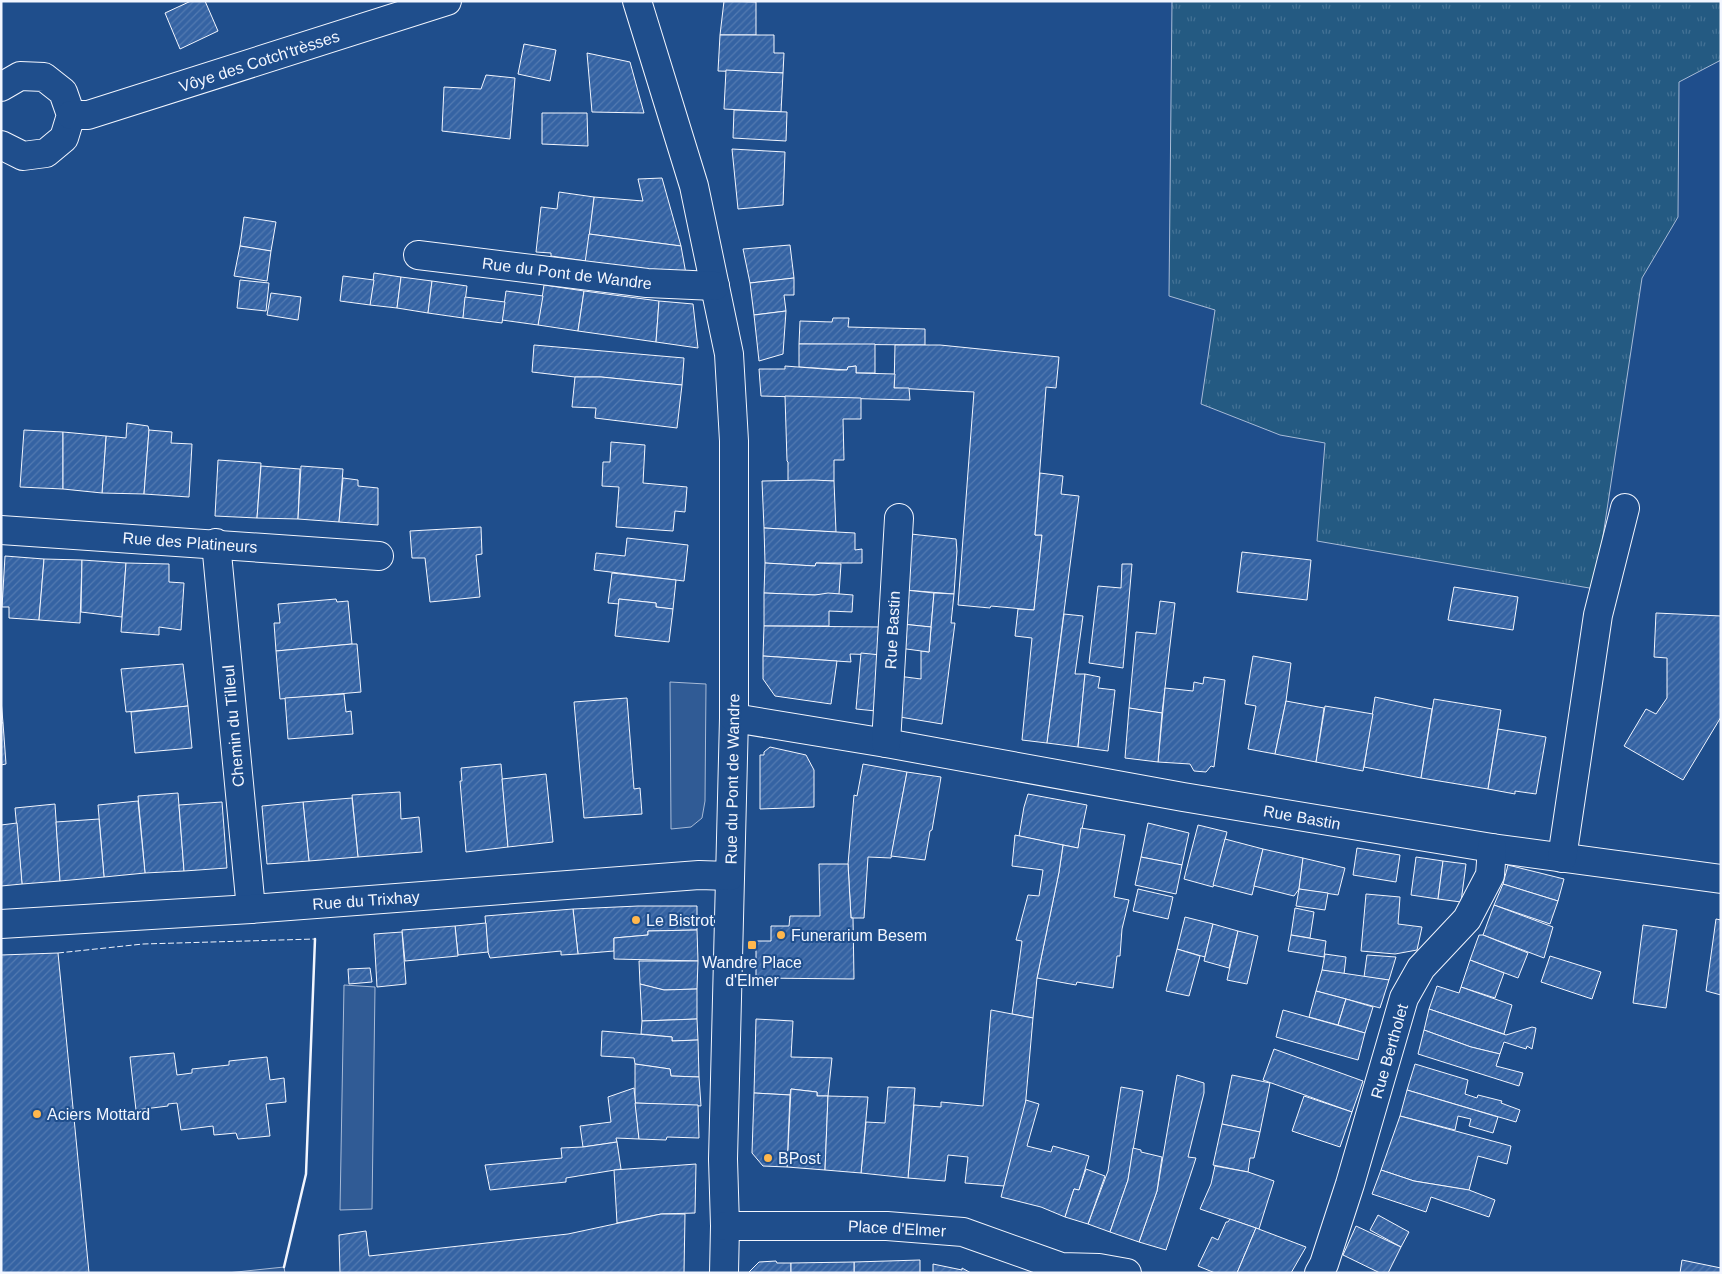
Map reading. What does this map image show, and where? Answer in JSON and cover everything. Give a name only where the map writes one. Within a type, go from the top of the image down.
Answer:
[{"type":"street","name":"Vôye des Cotch'trèsses","points":[[70,115],[88,115],[448,1]]},
{"type":"street","name":"Rue du Pont de Wandre","points":[[637,1],[694,186],[729,354],[734,440],[734,718],[723,1159],[724,1273]]},
{"type":"street","points":[[1,87],[20,76],[44,77],[63,92],[70,115],[64,138],[46,153],[23,156],[1,145]]},
{"type":"street","name":"Rue du Pont de Wandre","points":[[418,255],[648,283],[715,286]]},
{"type":"street","points":[[1562,858],[1598,615],[1625,508]]},
{"type":"street","name":"Rue Bastin","points":[[886,743],[899,518]]},
{"type":"street","name":"Rue des Platineurs","points":[[1,530],[216,543],[380,556]]},
{"type":"street","name":"Chemin du Tilleul","points":[[216,543],[251,909]]},
{"type":"street","name":"Rue Bastin","points":[[734,718],[886,743],[1183,797],[1492,848],[1721,879]]},
{"type":"street","name":"Rue Bertholet","points":[[1319,1273],[1324,1264],[1350,1184],[1404,998],[1421,968],[1467,919],[1490,875],[1492,848]]},
{"type":"street","name":"Rue du Trixhay","points":[[1,924],[251,909],[689,876],[730,876]]},
{"type":"street","name":"Place d'Elmer","points":[[725,1226],[887,1226],[963,1232],[1063,1270],[1098,1268],[1127,1273]]},
{"type":"green space","points":[[1172,1],[1721,1],[1721,60],[1679,82],[1678,217],[1642,278],[1595,589],[1317,541],[1325,443],[1280,435],[1201,404],[1215,310],[1169,296]]},
{"type":"shaded area","points":[[670,682],[706,684],[705,801],[702,818],[691,827],[671,829]]},
{"type":"shaded area","points":[[344,985],[375,987],[372,1209],[340,1210]]},
{"type":"shaded area","points":[[284,1267],[285,1273],[227,1273]]},
{"type":"building","points":[[191,1],[205,1],[218,31],[180,49],[165,13]]},
{"type":"building","points":[[724,1],[756,2],[756,35],[720,35]]},
{"type":"building","points":[[720,35],[774,35],[774,53],[784,53],[783,73],[718,71]]},
{"type":"building","points":[[524,44],[556,50],[550,81],[518,74]]},
{"type":"building","points":[[587,53],[630,62],[644,113],[592,112]]},
{"type":"building","points":[[726,70],[783,73],[781,112],[724,109]]},
{"type":"building","points":[[486,75],[515,78],[510,139],[442,131],[444,87],[481,89]]},
{"type":"building","points":[[734,110],[787,112],[786,141],[733,138]]},
{"type":"building","points":[[542,113],[587,113],[588,146],[542,144]]},
{"type":"building","points":[[732,149],[785,152],[783,205],[738,209]]},
{"type":"building","points":[[662,178],[681,246],[589,234],[594,197],[643,201],[638,179]]},
{"type":"building","points":[[559,192],[594,197],[586,261],[551,256],[551,253],[536,252],[541,207],[557,209]]},
{"type":"building","points":[[244,217],[276,222],[271,251],[240,246]]},
{"type":"building","points":[[589,234],[681,246],[686,274],[585,263]]},
{"type":"building","points":[[790,245],[794,278],[750,283],[743,249]]},
{"type":"building","points":[[240,246],[271,251],[267,281],[234,276]]},
{"type":"building","points":[[374,273],[401,277],[397,308],[370,305]]},
{"type":"building","points":[[343,276],[374,280],[370,305],[340,301]]},
{"type":"building","points":[[401,277],[432,281],[428,313],[397,308]]},
{"type":"building","points":[[794,278],[794,295],[784,295],[786,311],[754,315],[750,283]]},
{"type":"building","points":[[240,280],[269,283],[266,311],[237,308]]},
{"type":"building","points":[[432,281],[467,286],[463,318],[428,313]]},
{"type":"building","points":[[544,285],[584,291],[578,331],[538,325]]},
{"type":"building","points":[[506,291],[543,296],[538,325],[502,320]]},
{"type":"building","points":[[584,291],[659,301],[656,342],[578,331]]},
{"type":"building","points":[[271,293],[301,297],[298,320],[267,315]]},
{"type":"building","points":[[465,297],[505,302],[502,323],[463,318]]},
{"type":"building","points":[[659,301],[693,304],[698,348],[656,342]]},
{"type":"building","points":[[786,311],[783,354],[759,361],[754,315]]},
{"type":"building","points":[[833,318],[849,318],[848,327],[925,329],[925,345],[799,344],[800,321],[832,322]]},
{"type":"building","points":[[799,344],[875,344],[875,373],[856,373],[856,366],[848,367],[847,370],[799,367]]},
{"type":"building","points":[[534,345],[684,358],[682,385],[532,372]]},
{"type":"building","points":[[895,345],[940,345],[1059,357],[1056,388],[1046,387],[1035,535],[1042,535],[1034,610],[958,605],[974,392],[894,388]]},
{"type":"building","points":[[785,366],[847,370],[848,367],[856,366],[856,373],[895,374],[894,388],[909,388],[910,400],[761,396],[759,369],[785,369]]},
{"type":"building","points":[[575,377],[601,377],[682,385],[677,428],[595,418],[596,408],[572,407]]},
{"type":"building","points":[[785,396],[861,398],[861,419],[843,419],[844,460],[834,460],[834,481],[788,481]]},
{"type":"building","points":[[127,423],[148,426],[149,430],[144,494],[102,493],[106,436],[126,438]]},
{"type":"building","points":[[24,430],[63,432],[63,489],[20,487]]},
{"type":"building","points":[[149,430],[172,432],[171,443],[192,444],[189,497],[144,494]]},
{"type":"building","points":[[63,432],[106,436],[102,493],[63,489]]},
{"type":"building","points":[[611,442],[645,445],[643,483],[687,487],[685,512],[675,511],[673,531],[616,527],[619,487],[602,486],[603,462],[610,462]]},
{"type":"building","points":[[218,460],[261,463],[257,518],[215,516]]},
{"type":"building","points":[[261,466],[300,469],[298,519],[257,518]]},
{"type":"building","points":[[301,466],[343,469],[339,522],[298,519]]},
{"type":"building","points":[[1040,473],[1063,476],[1061,494],[1079,496],[1047,743],[1022,740],[1032,638],[1015,636],[1018,609],[1034,610],[1042,535],[1035,535]]},
{"type":"building","points":[[343,478],[358,480],[358,486],[378,488],[378,525],[339,522]]},
{"type":"building","points":[[762,481],[834,481],[836,532],[764,528]]},
{"type":"building","points":[[481,527],[482,554],[476,555],[480,597],[430,602],[425,558],[412,558],[410,531]]},
{"type":"building","points":[[764,528],[855,533],[855,550],[862,549],[862,563],[816,563],[815,566],[765,563]]},
{"type":"building","points":[[911,534],[956,539],[954,594],[905,590]]},
{"type":"building","points":[[627,538],[688,545],[684,581],[594,570],[596,553],[625,556]]},
{"type":"building","points":[[1242,552],[1311,560],[1307,600],[1237,592]]},
{"type":"building","points":[[5,556],[44,559],[39,620],[9,618],[9,607],[2,607]]},
{"type":"building","points":[[44,559],[82,560],[80,623],[39,620]]},
{"type":"building","points":[[82,560],[126,563],[122,617],[81,612]]},
{"type":"building","points":[[126,563],[169,564],[169,582],[184,583],[181,630],[159,627],[159,635],[121,632]]},
{"type":"building","points":[[765,563],[815,566],[816,563],[841,564],[839,594],[764,593]]},
{"type":"building","points":[[1122,564],[1132,564],[1123,668],[1089,663],[1098,586],[1121,588]]},
{"type":"building","points":[[612,573],[676,580],[673,609],[656,607],[656,603],[619,599],[619,604],[608,603]]},
{"type":"building","points":[[1454,587],[1518,597],[1513,630],[1448,620]]},
{"type":"building","points":[[905,590],[934,593],[931,627],[902,624]]},
{"type":"building","points":[[764,593],[853,595],[852,612],[829,611],[829,626],[764,626]]},
{"type":"building","points":[[934,593],[954,594],[951,623],[955,623],[942,724],[894,716],[898,676],[921,679],[921,651],[929,652]]},
{"type":"building","points":[[336,599],[337,602],[348,601],[352,644],[276,651],[274,623],[280,623],[278,604]]},
{"type":"building","points":[[619,599],[656,603],[656,607],[673,609],[669,642],[615,636]]},
{"type":"building","points":[[1160,601],[1175,603],[1162,713],[1129,708],[1136,632],[1156,634]]},
{"type":"building","points":[[1656,613],[1721,616],[1721,717],[1683,780],[1624,746],[1646,709],[1656,714],[1667,698],[1667,658],[1654,657]]},
{"type":"building","points":[[1064,614],[1083,616],[1075,674],[1085,674],[1078,747],[1047,743]]},
{"type":"building","points":[[902,624],[931,627],[929,652],[899,648]]},
{"type":"building","points":[[764,626],[883,627],[881,655],[850,654],[851,662],[763,656]]},
{"type":"building","points":[[357,644],[361,692],[280,699],[276,651]]},
{"type":"building","points":[[861,653],[881,655],[876,711],[856,709]]},
{"type":"building","points":[[763,656],[837,661],[831,704],[775,696],[763,679]]},
{"type":"building","points":[[1253,656],[1291,663],[1286,701],[1275,754],[1248,749],[1256,706],[1245,704]]},
{"type":"building","points":[[183,664],[188,706],[126,712],[121,669]]},
{"type":"building","points":[[1085,674],[1100,677],[1098,688],[1115,690],[1108,751],[1078,747]]},
{"type":"building","points":[[1204,677],[1225,680],[1214,767],[1211,766],[1206,772],[1194,771],[1190,764],[1158,762],[1165,688],[1193,691],[1194,682],[1203,684]]},
{"type":"building","points":[[344,694],[346,712],[351,711],[353,734],[288,739],[285,698]]},
{"type":"building","points":[[1375,697],[1432,709],[1421,778],[1364,767]]},
{"type":"building","points":[[627,698],[634,789],[640,788],[642,814],[584,818],[574,702]]},
{"type":"building","points":[[1434,699],[1501,710],[1488,789],[1421,778]]},
{"type":"building","points":[[1,700],[3,723],[1,723]]},
{"type":"building","points":[[1286,701],[1324,708],[1316,762],[1275,754]]},
{"type":"building","points":[[188,706],[192,748],[135,753],[131,712]]},
{"type":"building","points":[[1325,706],[1373,714],[1363,771],[1316,762]]},
{"type":"building","points":[[1129,708],[1162,713],[1158,762],[1125,758]]},
{"type":"building","points":[[1,723],[3,723],[6,764],[1,765]]},
{"type":"building","points":[[1498,729],[1546,737],[1536,794],[1515,791],[1515,794],[1488,789]]},
{"type":"building","points":[[770,747],[806,755],[814,770],[814,807],[760,809],[760,755],[764,755],[764,752]]},
{"type":"building","points":[[501,764],[508,847],[466,852],[460,781],[462,781],[461,768]]},
{"type":"building","points":[[863,764],[907,772],[891,858],[868,857],[864,918],[851,918],[848,864],[854,795],[857,796]]},
{"type":"building","points":[[907,772],[941,777],[925,860],[891,856]]},
{"type":"building","points":[[546,774],[553,842],[508,847],[502,779]]},
{"type":"building","points":[[400,792],[401,819],[419,817],[422,852],[358,857],[352,795]]},
{"type":"building","points":[[178,793],[184,871],[145,873],[138,796]]},
{"type":"building","points":[[1028,794],[1087,805],[1078,848],[1019,836]]},
{"type":"building","points":[[352,798],[358,857],[309,861],[303,802]]},
{"type":"building","points":[[138,801],[145,873],[104,877],[98,805]]},
{"type":"building","points":[[222,802],[227,868],[184,871],[179,805]]},
{"type":"building","points":[[303,802],[309,861],[267,864],[262,806]]},
{"type":"building","points":[[55,804],[60,881],[22,884],[15,808]]},
{"type":"building","points":[[99,819],[104,877],[60,881],[56,822]]},
{"type":"building","points":[[17,823],[22,884],[1,886],[1,825]]},
{"type":"building","points":[[1148,823],[1189,833],[1182,865],[1141,857]]},
{"type":"building","points":[[1198,825],[1227,832],[1213,887],[1184,879]]},
{"type":"building","points":[[1081,828],[1125,835],[1114,897],[1129,900],[1122,929],[1120,956],[1117,956],[1113,988],[1077,982],[1076,985],[1037,978],[1063,845],[1078,848]]},
{"type":"building","points":[[1015,835],[1063,845],[1037,978],[1033,1018],[1012,1014],[1022,941],[1016,940],[1028,895],[1039,896],[1043,870],[1012,866]]},
{"type":"building","points":[[1225,839],[1263,849],[1252,895],[1213,885]]},
{"type":"building","points":[[1357,848],[1400,855],[1396,882],[1353,875]]},
{"type":"building","points":[[1263,849],[1303,858],[1299,889],[1294,896],[1254,886]]},
{"type":"building","points":[[1141,857],[1182,865],[1176,894],[1135,885]]},
{"type":"building","points":[[1416,857],[1443,861],[1438,899],[1411,895]]},
{"type":"building","points":[[1303,858],[1345,868],[1338,895],[1299,889]]},
{"type":"building","points":[[1443,861],[1466,864],[1461,902],[1438,899]]},
{"type":"building","points":[[819,864],[848,864],[851,918],[853,918],[854,979],[756,978],[756,941],[771,941],[771,926],[789,926],[790,916],[820,916]]},
{"type":"building","points":[[1508,865],[1564,879],[1558,901],[1503,884]]},
{"type":"building","points":[[1503,884],[1558,901],[1550,924],[1494,905]]},
{"type":"building","points":[[1138,889],[1173,897],[1168,919],[1133,911]]},
{"type":"building","points":[[1299,889],[1328,893],[1325,910],[1296,906]]},
{"type":"building","points":[[1366,894],[1400,897],[1398,924],[1422,927],[1417,950],[1395,954],[1361,951]]},
{"type":"building","points":[[1494,905],[1553,927],[1544,958],[1483,935]]},
{"type":"building","name":"Le Bistrot","points":[[697,906],[697,930],[648,931],[648,935],[614,938],[614,951],[578,954],[573,909]]},
{"type":"building","points":[[1295,908],[1314,912],[1310,938],[1291,935]]},
{"type":"building","points":[[573,909],[578,954],[561,955],[561,951],[490,958],[485,916]]},
{"type":"building","points":[[1185,917],[1213,924],[1205,957],[1177,949]]},
{"type":"building","points":[[1716,919],[1721,920],[1721,995],[1706,991]]},
{"type":"building","points":[[486,923],[488,952],[458,955],[455,926]]},
{"type":"building","points":[[1213,924],[1238,931],[1229,968],[1204,961]]},
{"type":"building","points":[[1643,925],[1677,930],[1666,1008],[1633,1003]]},
{"type":"building","points":[[455,926],[458,956],[405,961],[402,930]]},
{"type":"building","points":[[697,930],[698,961],[614,959],[614,938],[648,935],[648,931]]},
{"type":"building","points":[[1238,931],[1258,936],[1247,984],[1227,980]]},
{"type":"building","points":[[402,932],[406,984],[377,987],[374,934]]},
{"type":"building","points":[[1291,935],[1326,941],[1324,957],[1288,951]]},
{"type":"building","points":[[1479,935],[1528,953],[1518,978],[1470,960]]},
{"type":"building","points":[[1177,949],[1200,956],[1189,996],[1166,991]]},
{"type":"building","name":"Aciers Mottard","points":[[58,953],[89,1273],[1,1273],[1,955]]},
{"type":"building","points":[[1325,954],[1346,957],[1344,974],[1322,970]]},
{"type":"building","points":[[1367,955],[1396,957],[1389,980],[1364,977]]},
{"type":"building","points":[[1550,956],[1601,972],[1592,999],[1541,982]]},
{"type":"building","points":[[1470,960],[1504,973],[1495,998],[1461,987]]},
{"type":"building","points":[[639,961],[698,961],[697,989],[664,990],[640,984]]},
{"type":"building","points":[[370,968],[372,982],[349,984],[348,969]]},
{"type":"building","points":[[1322,970],[1389,980],[1380,1008],[1316,991]]},
{"type":"building","points":[[640,984],[664,990],[697,989],[697,1019],[642,1021]]},
{"type":"building","points":[[1437,986],[1459,993],[1461,987],[1512,1005],[1504,1034],[1429,1009]]},
{"type":"building","points":[[1316,991],[1346,999],[1338,1025],[1309,1017]]},
{"type":"building","points":[[1346,999],[1373,1007],[1365,1033],[1338,1025]]},
{"type":"building","points":[[1429,1009],[1506,1035],[1532,1027],[1536,1028],[1532,1049],[1527,1046],[1526,1049],[1504,1042],[1500,1054],[1471,1047],[1424,1030]]},
{"type":"building","points":[[991,1010],[1033,1018],[1025,1109],[1004,1186],[965,1183],[968,1157],[948,1155],[945,1181],[908,1178],[914,1105],[941,1107],[941,1102],[983,1106]]},
{"type":"building","points":[[1283,1010],[1365,1033],[1358,1060],[1276,1037]]},
{"type":"building","points":[[697,1019],[698,1040],[672,1041],[672,1037],[641,1034],[642,1021]]},
{"type":"building","points":[[756,1019],[793,1021],[791,1057],[832,1058],[828,1096],[817,1096],[817,1092],[791,1089],[790,1095],[754,1093]]},
{"type":"building","points":[[1424,1030],[1471,1047],[1500,1054],[1496,1066],[1523,1073],[1519,1086],[1418,1054]]},
{"type":"building","points":[[602,1031],[672,1037],[672,1041],[698,1040],[699,1077],[671,1076],[670,1069],[635,1064],[634,1058],[601,1056]]},
{"type":"building","points":[[1274,1049],[1363,1081],[1352,1112],[1263,1080]]},
{"type":"building","points":[[174,1053],[177,1075],[192,1073],[192,1069],[229,1065],[229,1061],[267,1057],[270,1080],[284,1078],[286,1102],[266,1104],[270,1136],[238,1139],[236,1133],[214,1135],[213,1126],[181,1130],[177,1103],[136,1110],[130,1057]]},
{"type":"building","points":[[635,1064],[670,1069],[671,1076],[699,1077],[701,1106],[635,1103]]},
{"type":"building","points":[[1415,1064],[1468,1080],[1465,1094],[1477,1098],[1478,1095],[1502,1101],[1501,1103],[1520,1110],[1516,1122],[1407,1090]]},
{"type":"building","points":[[1177,1075],[1204,1083],[1204,1093],[1188,1157],[1196,1158],[1166,1250],[1139,1242],[1157,1191]]},
{"type":"building","points":[[1232,1075],[1270,1083],[1260,1132],[1222,1124]]},
{"type":"building","points":[[888,1087],[915,1088],[908,1178],[861,1173],[866,1122],[885,1123]]},
{"type":"building","points":[[1121,1087],[1143,1091],[1128,1180],[1110,1232],[1088,1224],[1108,1171]]},
{"type":"building","points":[[634,1088],[639,1139],[616,1138],[617,1142],[583,1147],[580,1126],[611,1122],[608,1097]]},
{"type":"building","points":[[791,1089],[817,1092],[817,1096],[828,1096],[825,1170],[787,1167]]},
{"type":"building","points":[[1407,1090],[1498,1117],[1493,1133],[1469,1126],[1471,1119],[1458,1116],[1455,1130],[1400,1116]]},
{"type":"building","points":[[754,1093],[790,1095],[787,1167],[763,1166],[752,1153]]},
{"type":"building","points":[[828,1096],[868,1097],[861,1173],[825,1170]]},
{"type":"building","points":[[1304,1096],[1352,1112],[1340,1147],[1292,1131]]},
{"type":"building","points":[[1026,1100],[1039,1104],[1027,1146],[1051,1152],[1053,1146],[1089,1156],[1079,1190],[1074,1189],[1065,1217],[1041,1207],[1001,1197]]},
{"type":"building","points":[[635,1103],[698,1105],[699,1138],[667,1137],[666,1140],[639,1139]]},
{"type":"building","points":[[1400,1116],[1511,1146],[1507,1164],[1478,1156],[1469,1190],[1414,1181],[1381,1170]]},
{"type":"building","points":[[1222,1124],[1260,1132],[1254,1158],[1250,1158],[1248,1172],[1213,1165]]},
{"type":"building","points":[[617,1142],[621,1169],[566,1178],[566,1182],[490,1190],[485,1165],[562,1158],[561,1148]]},
{"type":"building","points":[[1133,1148],[1162,1157],[1157,1191],[1139,1242],[1110,1232],[1128,1180]]},
{"type":"building","points":[[696,1164],[695,1213],[661,1214],[617,1223],[614,1170]]},
{"type":"building","points":[[1215,1166],[1248,1172],[1274,1181],[1259,1229],[1200,1209],[1211,1184]]},
{"type":"building","points":[[1086,1169],[1105,1176],[1088,1224],[1065,1217],[1074,1189],[1079,1190]]},
{"type":"building","points":[[1381,1170],[1414,1181],[1469,1190],[1495,1200],[1489,1217],[1431,1197],[1426,1212],[1372,1194]]},
{"type":"building","points":[[661,1214],[685,1214],[684,1273],[340,1273],[339,1235],[366,1231],[369,1256],[568,1234]]},
{"type":"building","points":[[1378,1215],[1409,1232],[1401,1247],[1370,1230]]},
{"type":"building","points":[[1230,1219],[1256,1228],[1237,1273],[1215,1273],[1198,1266],[1212,1237],[1218,1240],[1226,1222]]},
{"type":"building","points":[[1356,1226],[1401,1247],[1388,1273],[1380,1273],[1343,1255]]},
{"type":"building","points":[[1256,1228],[1306,1247],[1291,1273],[1237,1273]]},
{"type":"building","points":[[920,1260],[920,1273],[854,1273],[854,1262]]},
{"type":"building","points":[[1682,1260],[1721,1268],[1721,1273],[1680,1273]]},
{"type":"building","points":[[776,1261],[777,1263],[791,1263],[791,1273],[748,1273],[759,1262]]},
{"type":"building","points":[[854,1262],[854,1273],[791,1273],[791,1263]]},
{"type":"building","points":[[933,1264],[962,1270],[962,1268],[971,1273],[933,1273]]},
{"type":"fence","points":[[58,953],[143,944],[315,939]]},
{"type":"wall","points":[[284,1267],[306,1174],[315,939]]},
{"type":"place","name":"Le Bistrot","points":[[636,920]]},
{"type":"place","name":"Funerarium Besem","points":[[781,935]]},
{"type":"place","name":"Wandre Place d'Elmer","points":[[752,945]]},
{"type":"place","name":"Aciers Mottard","points":[[37,1114]]},
{"type":"place","name":"BPost","points":[[768,1158]]}]
